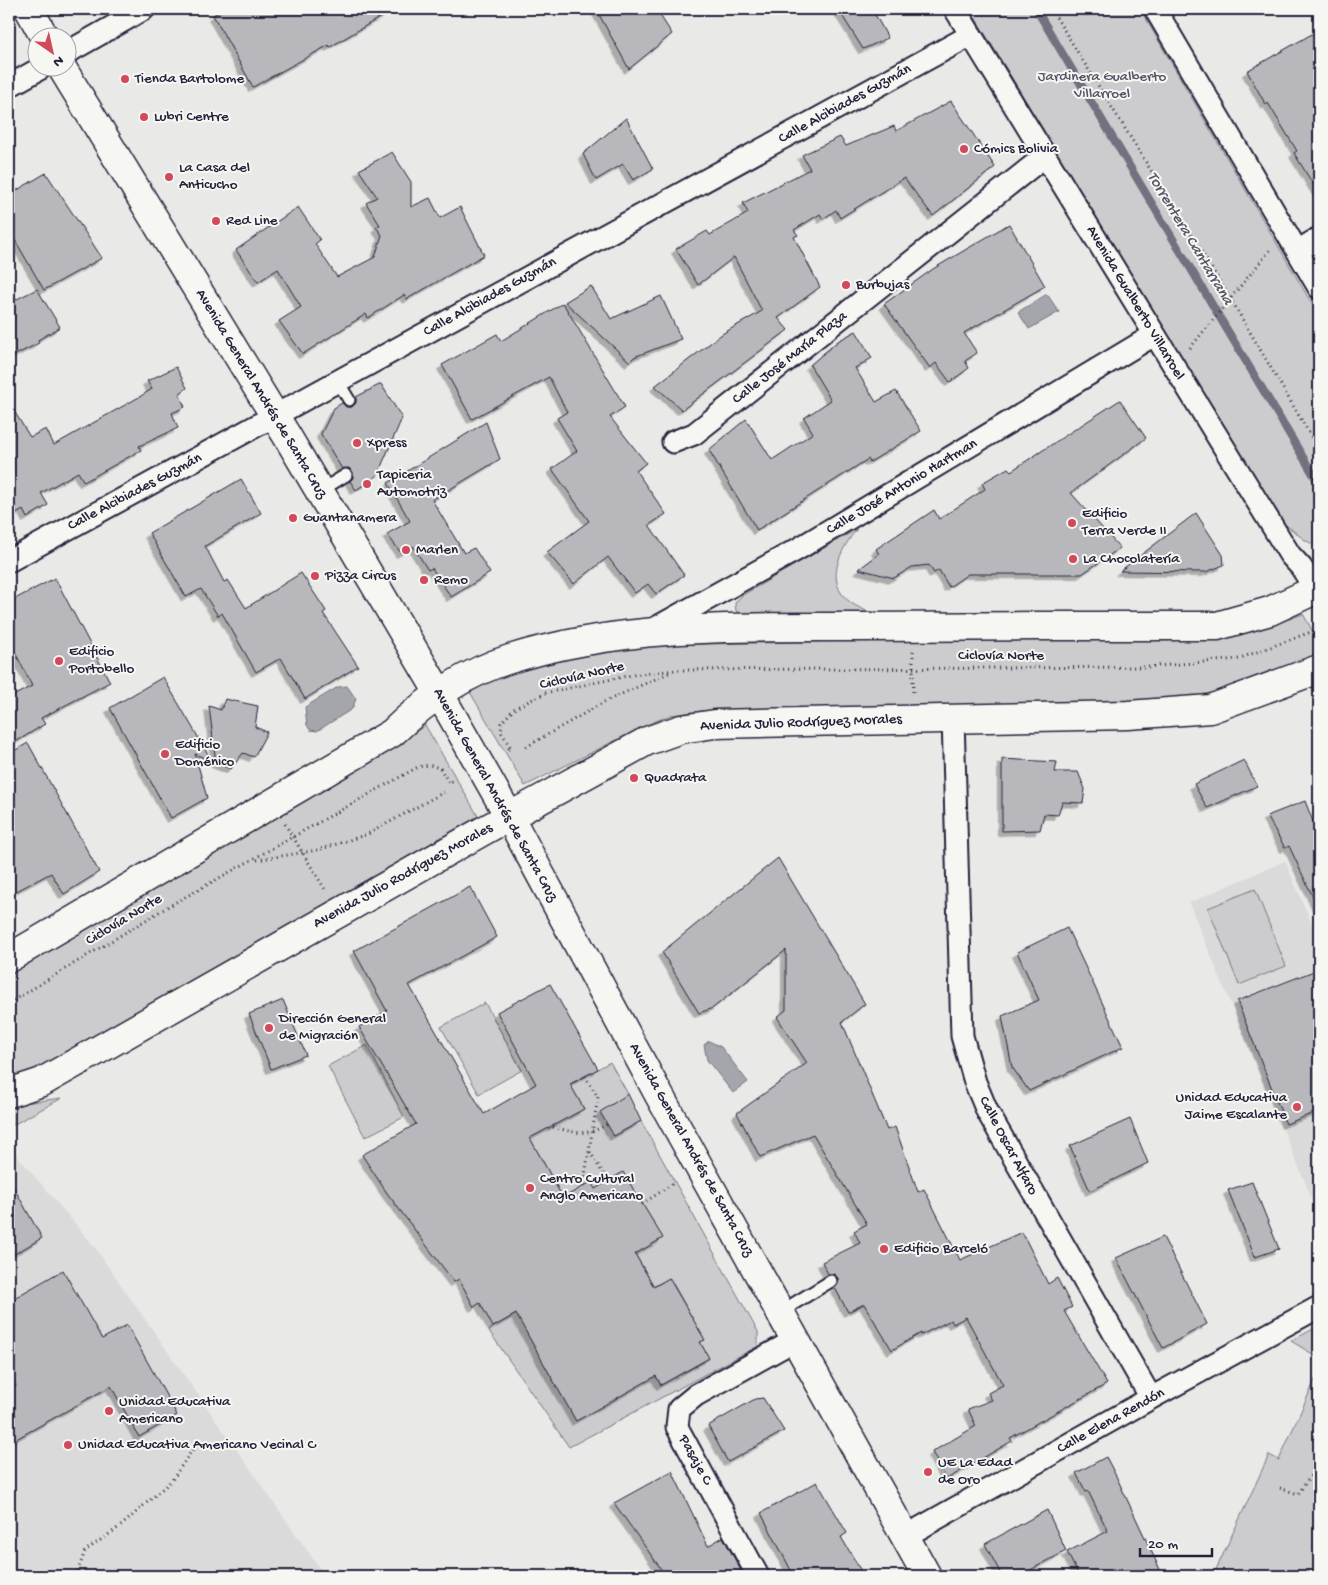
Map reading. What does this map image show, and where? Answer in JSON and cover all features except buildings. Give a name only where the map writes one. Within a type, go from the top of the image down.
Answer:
[{"type":"main road","points":[[29,9],[39,28]]},
{"type":"main road","name":"Avenida General Andrés de Santa Cruz","points":[[68,78],[275,416],[439,693],[509,816],[795,1340],[904,1538],[927,1576]]},
{"type":"main road","points":[[9,958],[392,733],[416,709],[439,693],[472,674],[510,659],[562,645],[647,633],[749,627],[1217,626],[1270,611],[1318,591]]},
{"type":"main road","name":"Avenida Julio Rodríguez Morales","points":[[9,1093],[42,1082],[509,816],[647,741],[681,729],[714,724],[953,717],[1128,715],[1210,709],[1319,669]]},
{"type":"street","points":[[78,46],[144,9]]},
{"type":"street","name":"Avenida Gualberto Villarroel","points":[[955,9],[1290,556],[1318,591]]},
{"type":"street","points":[[1156,9],[1319,288]]},
{"type":"street","name":"Calle Alcibiades Guzmán","points":[[9,561],[971,35]]},
{"type":"street","points":[[9,86],[28,75]]},
{"type":"street","name":"Calle José María Plaza","points":[[673,442],[694,434],[1045,156]]},
{"type":"street","points":[[1298,250],[1319,238]]},
{"type":"street","name":"Calle José Antonio Hartman","points":[[647,633],[798,549],[1154,335]]},
{"type":"street","name":"Calle Oscar Alfaro","points":[[953,717],[962,1036],[975,1082],[987,1112],[1150,1398]]},
{"type":"street","name":"Calle Elena Rendón","points":[[904,1538],[1150,1398],[1319,1307]]},
{"type":"street","name":"Pasaje C","points":[[758,1576],[677,1427],[679,1409],[696,1395],[795,1340]]},
{"type":"lane","points":[[337,380],[349,400]]},
{"type":"lane","points":[[320,491],[346,475]]},
{"type":"lane","points":[[780,1312],[831,1281]]},
{"type":"path","points":[[980,15],[1013,9]]},
{"type":"path","points":[[1051,9],[1319,450]]},
{"type":"path","points":[[1186,353],[1273,246]]},
{"type":"path","name":"Ciclovía Norte","points":[[508,750],[511,748],[502,733],[501,723],[514,708],[545,693],[632,675],[676,670],[1147,668],[1238,659],[1319,629]]},
{"type":"path","points":[[913,642],[913,700]]},
{"type":"path","name":"Ciclovía Norte","points":[[526,746],[606,700],[676,670]]},
{"type":"path","name":"Ciclovía Norte","points":[[9,1003],[170,906],[254,861],[418,767],[429,765],[440,768],[449,783],[452,781]]},
{"type":"path","name":"Ciclovía Norte","points":[[254,861],[304,853],[368,834],[444,792]]},
{"type":"path","points":[[284,822],[327,892]]},
{"type":"path","points":[[583,1187],[598,1097],[585,1076]]},
{"type":"path","points":[[552,1127],[582,1134],[592,1133],[608,1124]]},
{"type":"path","points":[[589,1151],[608,1181]]},
{"type":"path","points":[[642,1204],[674,1182]]},
{"type":"path","points":[[76,1576],[85,1552],[122,1524],[172,1480],[197,1442]]},
{"type":"path","points":[[1280,1488],[1298,1494],[1319,1464]]},
{"type":"shaded area","points":[[1047,294],[1059,312],[1029,329],[1018,312]]},
{"type":"shaded area","points":[[347,686],[356,699],[352,709],[317,731],[310,730],[307,725],[305,707],[338,687]]},
{"type":"shaded area","name":"Unidad Educativa Jaime Escalante","points":[[1285,861],[1319,941],[1319,1216],[1189,903]]},
{"type":"shaded area","points":[[709,1041],[721,1047],[748,1082],[733,1093],[707,1060],[704,1045]]},
{"type":"shaded area","name":"Unidad Educativa Americano","points":[[9,1146],[93,1245],[325,1576],[9,1576]]},
{"type":"green space","name":"Jardinera Gualberto Villarroel","points":[[970,9],[1140,9],[1319,316],[1319,548],[1305,540],[1282,522]]},
{"type":"green space","points":[[857,529],[845,546],[837,565],[837,585],[850,602],[871,613],[750,616],[736,611],[735,603],[741,596]]},
{"type":"green space","points":[[1303,614],[1319,642],[1319,658],[1231,689],[1197,696],[1116,702],[956,707],[702,711],[671,715],[646,725],[525,786],[470,692],[495,677],[559,659],[650,645],[1123,636],[1246,630],[1269,626]]},
{"type":"green space","points":[[425,725],[478,816],[26,1075],[9,1078],[9,971],[396,747]]},
{"type":"green space","points":[[1255,889],[1286,966],[1239,985],[1208,908]]},
{"type":"green space","points":[[485,1003],[522,1070],[479,1094],[441,1027]]},
{"type":"green space","points":[[367,1045],[404,1117],[365,1137],[328,1066]]},
{"type":"green space","points":[[610,1062],[628,1094],[601,1112],[614,1136],[641,1121],[758,1332],[758,1346],[569,1447],[489,1331],[493,1327],[614,1260],[651,1369],[661,1385],[709,1359],[700,1342],[704,1339],[670,1278],[654,1286],[635,1254],[662,1238],[623,1173],[595,1189],[591,1183],[563,1198],[529,1137],[584,1109],[570,1085]]},
{"type":"green space","points":[[62,1098],[9,1127],[9,1105]]},
{"type":"green space","points":[[1319,1326],[1319,1358],[1291,1341]]},
{"type":"green space","points":[[1319,1371],[1319,1576],[1213,1576],[1269,1455],[1279,1460]]},
{"type":"waterway","name":"Torrentera Cantarrana","points":[[1036,9],[1319,484]]},
{"type":"place","name":"Tienda Bartolome","points":[[125,79]]},
{"type":"place","name":"Lubri Centre","points":[[144,117]]},
{"type":"place","name":"Cómics Bolivia","points":[[964,149]]},
{"type":"place","name":"La Casa del Anticucho","points":[[169,177]]},
{"type":"place","name":"Red Line","points":[[216,221]]},
{"type":"place","name":"Burbujas","points":[[846,285]]},
{"type":"place","name":"Xpress","points":[[357,443]]},
{"type":"place","name":"Tapiceria Automotriz","points":[[367,484]]},
{"type":"place","name":"Guantanamera","points":[[293,518]]},
{"type":"place","name":"Edificio Terra Verde II","points":[[1072,523]]},
{"type":"place","name":"Marlen","points":[[406,550]]},
{"type":"place","name":"La Chocolatería","points":[[1073,559]]},
{"type":"place","name":"Pizza Circus","points":[[315,576]]},
{"type":"place","name":"Remo","points":[[424,580]]},
{"type":"place","name":"Edificio Portobello","points":[[59,661]]},
{"type":"place","name":"Edificio Doménico","points":[[165,754]]},
{"type":"place","name":"Quadrata","points":[[634,778]]},
{"type":"place","name":"Dirección General de Migración","points":[[269,1028]]},
{"type":"place","name":"Unidad Educativa Jaime Escalante","points":[[1297,1107]]},
{"type":"place","name":"Centro Cultural Anglo Americano","points":[[530,1188]]},
{"type":"place","name":"Edificio Barceló","points":[[884,1249]]},
{"type":"place","name":"Unidad Educativa Americano","points":[[109,1411]]},
{"type":"place","name":"Unidad Educativa Americano Vecinal C","points":[[68,1445]]},
{"type":"place","name":"UE La Edad de Oro","points":[[928,1472]]}]
